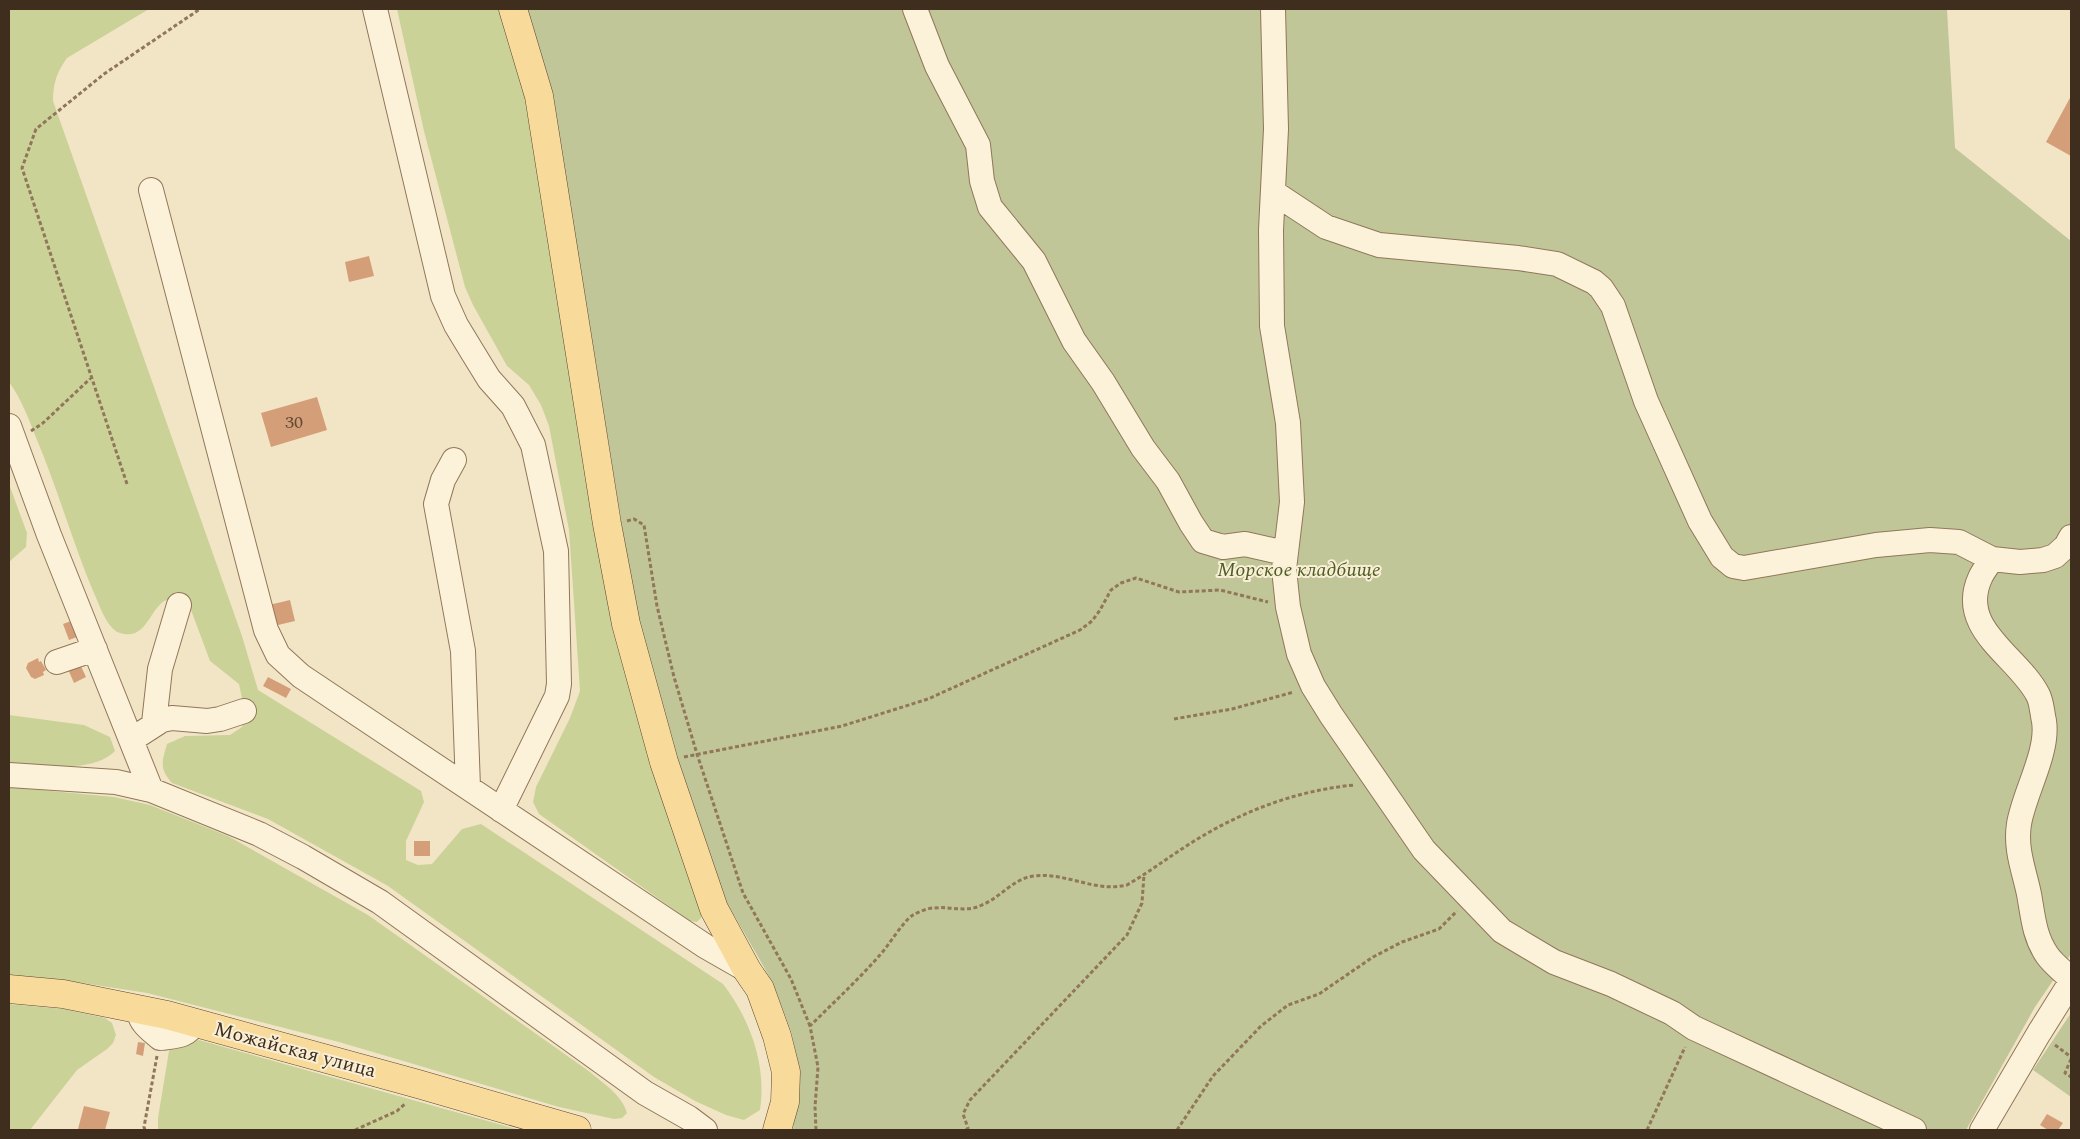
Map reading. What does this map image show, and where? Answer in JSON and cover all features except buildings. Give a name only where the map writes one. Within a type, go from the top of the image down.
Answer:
[{"type":"main road","points":[[513,9],[540,96],[607,524],[626,624],[664,762],[714,909],[747,970],[760,988],[777,1036],[786,1072],[785,1102],[777,1130]]},
{"type":"main road","name":"Можайская улица","points":[[9,990],[63,994],[194,1022],[576,1130]]},
{"type":"street","points":[[376,9],[443,296],[456,325],[489,379],[513,406],[526,429],[533,445],[556,551],[559,684],[557,696],[502,810]]},
{"type":"street","points":[[915,9],[937,66],[978,145],[982,181],[990,207],[1034,261],[1074,341],[1103,382],[1143,448],[1168,481],[1191,523],[1203,540],[1223,547],[1245,544],[1285,554]]},
{"type":"street","points":[[1273,9],[1276,129],[1273,192],[1272,326],[1288,423],[1292,502],[1284,569],[1288,607],[1299,654],[1313,686],[1424,850],[1502,932],[1554,962],[1611,984],[1672,1013],[1694,1028],[1914,1130]]},
{"type":"street","points":[[151,190],[255,588],[273,649],[295,672],[705,946],[747,970]]},
{"type":"street","points":[[1273,192],[1326,227],[1379,245],[1518,258],[1557,264],[1594,282],[1601,288],[1614,306],[1646,401],[1700,521],[1722,557],[1733,566],[1744,568],[1876,545],[1930,540],[1959,542],[1992,559],[2020,562],[2043,560],[2055,556],[2066,546],[2071,537]]},
{"type":"street","points":[[12,434],[49,535],[66,594],[95,649],[147,775],[151,790]]},
{"type":"street","points":[[454,460],[443,480],[436,504],[463,651],[468,787]]},
{"type":"street","points":[[1982,1130],[2071,981],[2048,957],[2035,933],[2029,894],[2018,849],[2019,824],[2041,751],[2044,724],[2039,697],[2028,680],[1985,631],[1976,614],[1974,599],[1980,578],[1992,559]]},
{"type":"street","points":[[154,723],[160,670],[179,605]]},
{"type":"street","points":[[57,662],[95,649]]},
{"type":"street","points":[[131,740],[154,723],[172,718],[197,721],[213,720],[244,710]]},
{"type":"street","points":[[9,775],[116,782],[151,790],[259,834],[303,857],[380,902],[645,1092],[689,1118],[705,1130]]},
{"type":"street","points":[[138,1010],[142,1022],[160,1038],[186,1034],[192,1029],[194,1022]]},
{"type":"path","points":[[127,484],[22,168],[36,129],[104,74],[200,9]]},
{"type":"path","points":[[12,434],[43,423],[92,377]]},
{"type":"path","points":[[607,524],[634,519],[644,525],[657,606],[674,677],[696,754],[743,893],[791,979],[810,1026],[818,1067],[815,1107],[816,1130]]},
{"type":"path","points":[[664,762],[842,726],[928,699],[1080,630],[1092,621],[1111,590],[1122,583],[1136,578],[1179,592],[1220,590],[1288,607]]},
{"type":"path","points":[[1174,719],[1232,709],[1313,686]]},
{"type":"path","points":[[810,1026],[880,955],[911,916],[933,907],[967,910],[982,906],[1004,892],[1010,885],[1033,876],[1063,876],[1092,886],[1116,888],[1127,886],[1192,842],[1243,815],[1298,794],[1339,786],[1377,783]]},
{"type":"path","points":[[966,1130],[968,1128],[963,1114],[970,1100],[1126,935],[1142,903],[1144,875]]},
{"type":"path","points":[[1177,1130],[1213,1076],[1261,1026],[1288,1005],[1319,994],[1373,957],[1402,942],[1439,929],[1470,897]]},
{"type":"path","points":[[1647,1130],[1694,1028]]},
{"type":"path","points":[[145,1130],[160,1038]]},
{"type":"path","points":[[2070,1057],[2065,1073],[2071,1077]]},
{"type":"path","points":[[355,1130],[397,1111],[406,1103],[418,1084]]},
{"type":"green space","points":[[9,9],[149,9],[67,58],[56,78],[53,101],[242,636],[258,690],[421,791],[424,802],[406,841],[406,860],[418,865],[432,864],[462,829],[481,824],[723,984],[741,1012],[754,1043],[761,1076],[760,1110],[744,1120],[726,1115],[695,1101],[654,1077],[388,886],[268,819],[172,783],[168,778],[163,769],[167,744],[185,736],[230,735],[242,727],[245,713],[239,684],[210,661],[188,602],[170,599],[163,602],[143,627],[137,632],[130,634],[120,633],[109,624],[89,580],[28,418],[9,382]]},
{"type":"green space","points":[[397,9],[501,9],[527,100],[701,909],[701,918],[697,922],[690,921],[539,814],[533,802],[536,787],[570,718],[580,691],[569,530],[549,426],[541,405],[529,385],[507,366],[465,287],[424,131]]},
{"type":"green space","name":"Морское кладбище","points":[[527,9],[1947,9],[1955,148],[2071,241],[2071,954],[2035,1007],[1966,1130],[793,1130],[800,1072],[791,1031],[773,983],[726,901],[676,758],[636,613],[552,92]]},
{"type":"green space","points":[[9,484],[27,533],[26,547],[9,562]]},
{"type":"green space","points":[[9,715],[84,725],[110,737],[115,751],[93,763],[79,766],[9,763]]},
{"type":"green space","points":[[9,787],[114,797],[150,805],[228,836],[368,915],[590,1072],[617,1095],[627,1113],[622,1118],[614,1119],[559,1107],[339,1042],[147,993],[76,982],[9,975]]},
{"type":"green space","points":[[9,1004],[64,1009],[105,1018],[112,1023],[116,1035],[113,1043],[107,1049],[77,1070],[30,1130],[9,1130]]},
{"type":"green space","points":[[2071,1013],[2071,1097],[2033,1070]]},
{"type":"green space","points":[[199,1040],[520,1130],[158,1130],[158,1118],[169,1051],[172,1048]]}]
